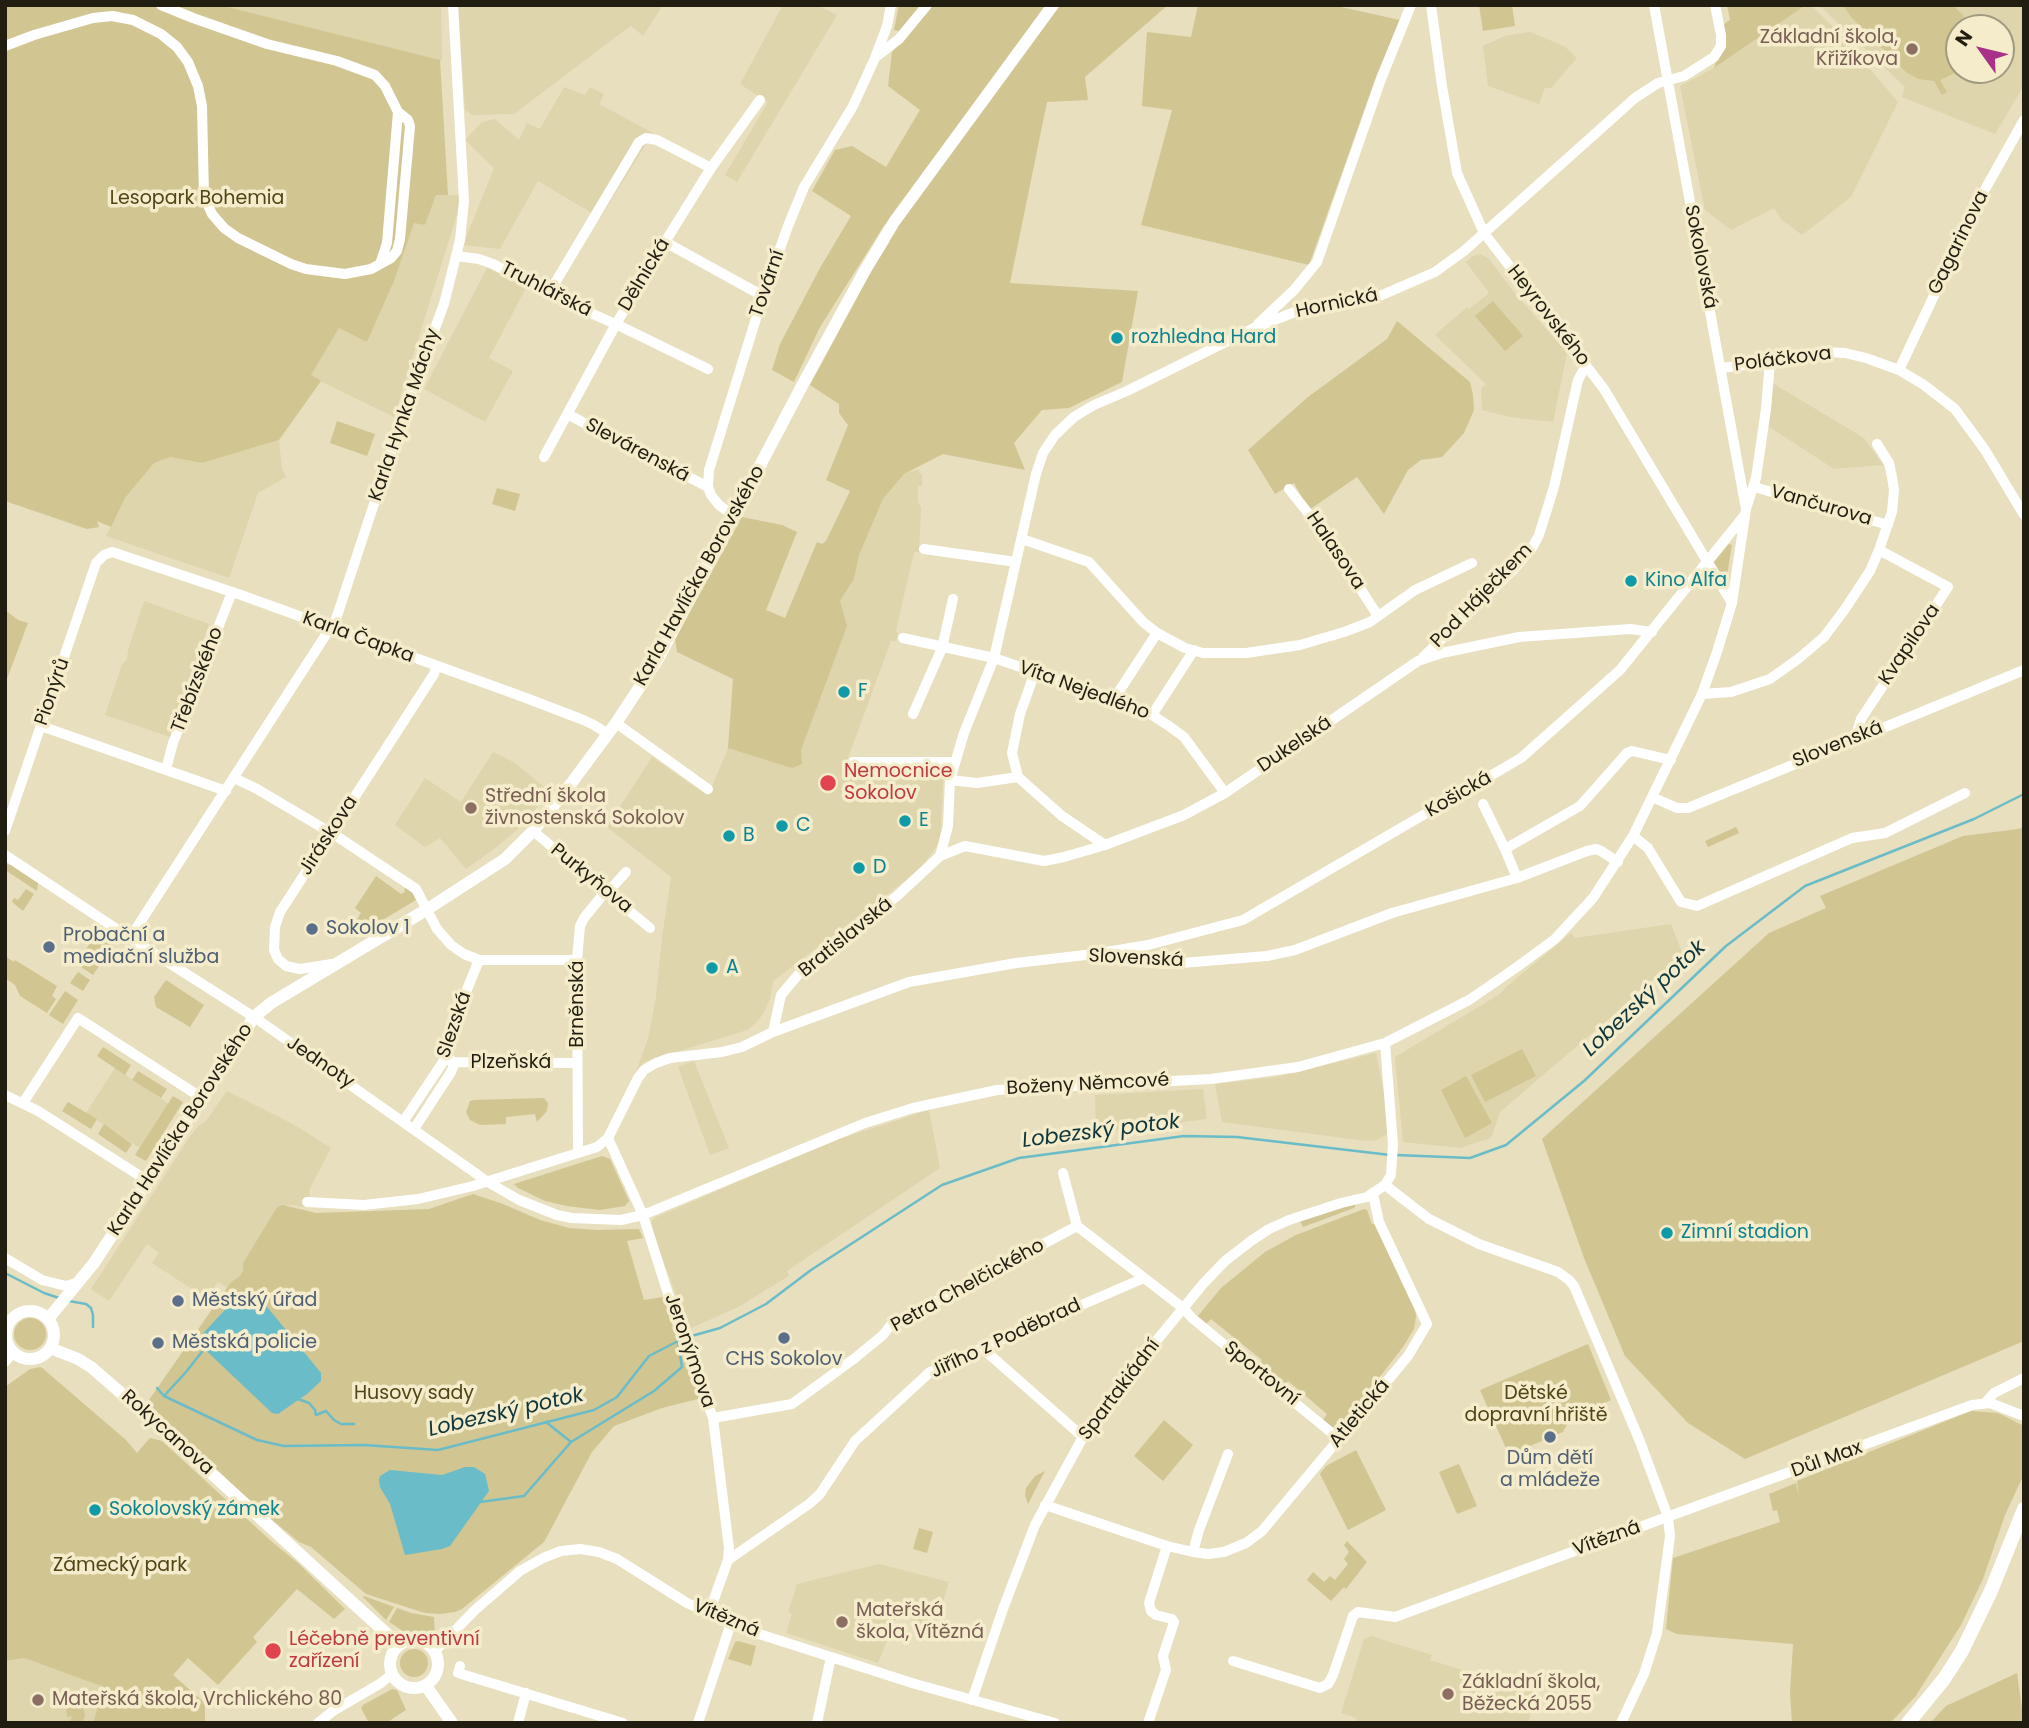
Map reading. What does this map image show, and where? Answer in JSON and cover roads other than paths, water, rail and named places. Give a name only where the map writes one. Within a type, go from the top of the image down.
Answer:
[{"type":"main road","points":[[1908,1723],[1944,1679],[1962,1651],[1991,1591],[2024,1509]]},
{"type":"street","points":[[5,46],[93,18],[112,16],[133,20],[161,34],[177,47],[188,62],[198,86],[202,106],[204,196],[212,214],[224,228],[238,238],[306,269],[345,274],[371,269],[394,255],[400,239],[410,133],[408,120],[398,112],[385,86],[375,75],[337,61],[267,44],[161,5]]},
{"type":"street","name":"Karla Hynka Máchy","points":[[130,938],[332,627],[407,404],[444,304],[457,256],[464,211],[453,5]]},
{"type":"street","name":"Tovární","points":[[708,487],[709,470],[763,296],[804,187],[853,106],[875,58],[887,26],[891,5]]},
{"type":"street","name":"Tovární","points":[[875,58],[899,39],[927,5]]},
{"type":"street","name":"Karla Havlíčka Borovského","points":[[48,1318],[94,1263],[254,1017],[271,1003],[505,859],[533,831],[608,734],[658,659],[844,309],[894,222],[1053,5]]},
{"type":"street","points":[[1254,328],[1294,290],[1317,262],[1381,79],[1411,5]]},
{"type":"street","name":"Heyrovského","points":[[1431,5],[1457,173],[1484,233],[1604,389],[1731,603]]},
{"type":"street","name":"Sokolovská","points":[[1654,5],[1745,512]]},
{"type":"street","name":"Hornická","points":[[940,856],[948,825],[950,780],[964,733],[994,658],[1036,474],[1043,453],[1055,435],[1074,417],[1094,405],[1128,391],[1254,328],[1300,310],[1382,296],[1435,272],[1456,258],[1635,98],[1658,83],[1684,76],[1714,57],[1721,46],[1715,5]]},
{"type":"street","name":"Dělnická","points":[[544,457],[615,324],[711,168],[760,100]]},
{"type":"street","name":"Gagarinova","points":[[1899,370],[1973,212],[2024,120]]},
{"type":"street","points":[[549,293],[639,142],[646,138],[657,140],[711,168]]},
{"type":"street","points":[[665,242],[763,296]]},
{"type":"street","name":"Truhlářská","points":[[457,256],[493,264],[708,369]]},
{"type":"street","name":"Poláčkova","points":[[1721,368],[1823,352],[1866,358],[1899,370],[1955,409],[1985,450],[2024,514]]},
{"type":"street","name":"Sokolovská","points":[[1633,836],[1702,694],[1717,652],[1731,603],[1745,512],[1754,487],[1770,362]]},
{"type":"street","name":"Pod Háječkem","points":[[1418,661],[1513,570],[1532,548],[1539,535],[1554,487],[1578,380],[1586,366]]},
{"type":"street","name":"Slevárenská","points":[[567,414],[708,487]]},
{"type":"street","points":[[1702,694],[1731,692],[1770,679],[1824,637],[1845,610],[1870,571],[1892,512],[1894,490],[1889,463],[1877,444]]},
{"type":"street","points":[[708,487],[719,506],[734,516]]},
{"type":"street","name":"Vančurova","points":[[1754,487],[1888,525]]},
{"type":"street","name":"Halasova","points":[[1289,489],[1327,537],[1378,616]]},
{"type":"street","name":"Košická","points":[[1094,954],[1148,945],[1243,920],[1521,758],[1620,670],[1745,512]]},
{"type":"street","points":[[1022,540],[1089,562],[1143,622],[1185,648],[1203,653],[1246,653],[1300,645],[1344,632],[1370,622],[1415,590],[1472,563]]},
{"type":"street","points":[[924,548],[1016,562]]},
{"type":"street","name":"Kvapilova","points":[[1859,736],[1861,719],[1948,587],[1879,550]]},
{"type":"street","name":"Karla Čapka","points":[[104,555],[120,553],[332,627],[581,719],[608,734]]},
{"type":"street","name":"Pionýrů","points":[[5,831],[96,563],[104,555]]},
{"type":"street","name":"Třebízského","points":[[166,769],[173,743],[232,592]]},
{"type":"street","points":[[913,714],[942,648],[953,599]]},
{"type":"street","name":"Dukelská","points":[[940,856],[965,846],[1044,861],[1105,845],[1184,815],[1224,793],[1418,661],[1442,653],[1519,637],[1630,629],[1652,632]]},
{"type":"street","points":[[1114,699],[1157,633]]},
{"type":"street","points":[[903,638],[994,658]]},
{"type":"street","points":[[1152,715],[1195,650]]},
{"type":"street","name":"Víta Nejedlého","points":[[994,658],[1114,699],[1152,715],[1184,737],[1224,793]]},
{"type":"street","name":"Jiráskova","points":[[335,964],[300,969],[286,966],[278,959],[274,950],[275,927],[280,912],[436,667]]},
{"type":"street","name":"Slovenská","points":[[1652,797],[1677,808],[1688,808],[2024,670]]},
{"type":"street","points":[[1035,672],[1020,714],[1012,753],[1018,777],[1062,816],[1105,845]]},
{"type":"street","points":[[616,723],[708,789]]},
{"type":"street","points":[[41,726],[226,791]]},
{"type":"street","points":[[1505,849],[1580,806],[1628,753],[1632,751],[1671,760]]},
{"type":"street","points":[[853,762],[955,762]]},
{"type":"street","points":[[950,780],[977,783],[1018,777]]},
{"type":"street","points":[[234,778],[331,833],[416,890],[437,929],[464,954],[479,960],[578,960]]},
{"type":"street","points":[[1633,836],[1648,848],[1681,902],[1697,906],[1852,838],[1885,833],[1965,793]]},
{"type":"street","points":[[1483,804],[1517,878]]},
{"type":"street","name":"Purkyňova","points":[[533,831],[650,928]]},
{"type":"street","name":"Boženy Němcové","points":[[488,1182],[519,1200],[558,1215],[593,1220],[621,1220],[643,1215],[865,1123],[913,1108],[997,1090],[1210,1079],[1298,1067],[1385,1043],[1469,1000],[1555,939],[1593,898],[1633,836]]},
{"type":"street","name":"Slovenská","points":[[608,1138],[638,1078],[645,1070],[670,1058],[742,1047],[773,1032],[909,982],[1016,963],[1094,954],[1130,961],[1170,964],[1267,956],[1295,950],[1392,914],[1517,878],[1591,850],[1601,851],[1618,862]]},
{"type":"street","name":"Jednoty","points":[[5,855],[254,1017],[488,1182]]},
{"type":"street","name":"Bratislavská","points":[[773,1032],[781,995],[797,976],[818,955],[897,896],[940,856]]},
{"type":"street","name":"Brněnská","points":[[578,1153],[580,926],[601,897],[626,872]]},
{"type":"street","name":"Slezská","points":[[414,1129],[451,1072],[450,1061],[442,1051],[479,960]]},
{"type":"street","points":[[23,1103],[78,1018],[202,1098]]},
{"type":"street","points":[[1385,1043],[1393,1144],[1391,1175],[1385,1185],[1429,1219],[1495,1250],[1558,1272],[1569,1280],[1574,1286],[1639,1439],[1668,1517]]},
{"type":"street","name":"Slezská","points":[[402,1122],[450,1061]]},
{"type":"street","name":"Plzeňská","points":[[450,1061],[577,1063]]},
{"type":"street","points":[[5,1094],[38,1111],[148,1181]]},
{"type":"street","points":[[307,1202],[364,1205],[418,1199],[488,1182],[597,1147],[608,1138]]},
{"type":"street","name":"Jeronýmova","points":[[608,1138],[643,1215],[676,1319],[713,1418],[729,1560],[709,1613]]},
{"type":"street","points":[[1063,1173],[1077,1226]]},
{"type":"street","name":"Spartakiádní","points":[[972,1700],[1035,1525],[1083,1437],[1121,1384],[1183,1308],[1225,1262],[1269,1229],[1289,1220],[1373,1194],[1385,1185]]},
{"type":"street","name":"Atletická","points":[[1045,1505],[1192,1552],[1224,1552],[1254,1537],[1275,1517],[1408,1356],[1427,1324],[1379,1222],[1373,1194]]},
{"type":"street","name":"Sportovní","points":[[1077,1226],[1183,1308],[1339,1439]]},
{"type":"street","name":"Petra Chelčického","points":[[713,1418],[792,1404],[855,1358],[890,1326],[1077,1226]]},
{"type":"street","points":[[5,1258],[42,1280],[66,1286],[79,1282]]},
{"type":"street","name":"Jiřího z Poděbrad","points":[[729,1560],[820,1494],[855,1441],[925,1376],[982,1348],[1144,1278]]},
{"type":"street","points":[[29,1310],[48,1318],[54,1333],[50,1348],[42,1357],[9,1358],[5,1332],[10,1313],[29,1310]]},
{"type":"street","name":"Rokycanova","points":[[50,1348],[91,1367],[194,1457],[399,1645]]},
{"type":"street","points":[[982,1348],[1083,1437]]},
{"type":"street","name":"Důl Max","points":[[1668,1517],[1972,1405],[1985,1403],[1994,1393],[2024,1378]]},
{"type":"street","points":[[1985,1403],[1998,1405],[2024,1416]]},
{"type":"street","points":[[1192,1552],[1228,1454]]},
{"type":"street","name":"Vítězná","points":[[1234,1661],[1320,1688],[1328,1684],[1334,1675],[1353,1616],[1358,1612],[1395,1618],[1668,1517],[1670,1536],[1657,1633],[1644,1674],[1621,1723]]},
{"type":"street","points":[[1149,1723],[1167,1670],[1163,1656],[1174,1622],[1156,1615],[1149,1608],[1167,1546]]},
{"type":"street","name":"Vítězná","points":[[435,1651],[475,1610],[520,1571],[542,1558],[572,1549],[599,1552],[617,1559],[663,1589],[731,1623],[912,1683],[1055,1723]]},
{"type":"street","points":[[698,1723],[731,1623]]},
{"type":"street","points":[[420,1640],[435,1651],[438,1670],[432,1681],[419,1688],[408,1688],[398,1683],[392,1674],[390,1658],[399,1645],[420,1640]]},
{"type":"street","points":[[817,1723],[831,1657]]},
{"type":"street","points":[[460,1666],[458,1673],[623,1723]]},
{"type":"street","points":[[318,1723],[332,1711],[392,1674]]},
{"type":"street","points":[[426,1686],[452,1723]]},
{"type":"street","points":[[518,1723],[526,1693]]},
{"type":"water","points":[[249,1293],[259,1297],[321,1373],[321,1381],[278,1414],[272,1413],[196,1341],[236,1298]]},
{"type":"water","points":[[465,1467],[474,1467],[485,1474],[489,1491],[450,1546],[405,1555],[390,1504],[380,1487],[380,1476],[390,1470],[442,1475]]},
{"type":"waterway","name":"Lobezský potok","points":[[1396,1155],[1470,1158],[1506,1145],[1584,1081],[1726,946],[1805,886],[1974,819],[2024,794]]},
{"type":"waterway","name":"Lobezský potok","points":[[688,1337],[720,1328],[766,1304],[811,1270],[942,1185],[1019,1158],[1184,1136],[1237,1137],[1390,1155]]},
{"type":"waterway","name":"Lobezský potok","points":[[5,1273],[59,1298]]},
{"type":"waterway","name":"Lobezský potok","points":[[69,1301],[86,1304],[91,1308],[93,1327]]},
{"type":"waterway","name":"Lobezský potok","points":[[157,1388],[164,1396],[257,1440],[284,1446],[364,1445],[438,1450],[594,1410],[617,1397],[649,1356],[682,1339]]},
{"type":"waterway","points":[[546,1422],[571,1442],[654,1391],[682,1367],[678,1341]]},
{"type":"waterway","points":[[164,1396],[205,1348]]},
{"type":"waterway","points":[[298,1399],[309,1403],[316,1415],[326,1411],[341,1424],[354,1424]]},
{"type":"waterway","points":[[480,1502],[524,1496],[571,1442]]},
{"type":"place","name":"Základní škola, Křižíkova","points":[[1912,49]]},
{"type":"place","name":"rozhledna Hard","points":[[1117,338]]},
{"type":"place","name":"Kino Alfa","points":[[1631,581]]},
{"type":"place","name":"F","points":[[844,692]]},
{"type":"place","name":"Nemocnice Sokolov","points":[[828,783]]},
{"type":"place","name":"Střední škola živnostenská Sokolov","points":[[471,808]]},
{"type":"place","name":"E","points":[[905,821]]},
{"type":"place","name":"C","points":[[782,826]]},
{"type":"place","name":"B","points":[[729,836]]},
{"type":"place","name":"D","points":[[859,868]]},
{"type":"place","name":"Sokolov 1","points":[[312,929]]},
{"type":"place","name":"Probační a mediační služba","points":[[49,947]]},
{"type":"place","name":"A","points":[[712,968]]},
{"type":"place","name":"Zimní stadion","points":[[1667,1233]]},
{"type":"place","name":"Městský úřad","points":[[178,1301]]},
{"type":"place","name":"CHS Sokolov","points":[[784,1338]]},
{"type":"place","name":"Městská policie","points":[[158,1343]]},
{"type":"place","name":"Dům dětí a mládeže","points":[[1550,1437]]},
{"type":"place","name":"Sokolovský zámek","points":[[95,1510]]},
{"type":"place","name":"Mateřská škola, Vítězná","points":[[842,1622]]},
{"type":"place","name":"Léčebně preventivní zařízení","points":[[273,1651]]},
{"type":"place","name":"Základní škola, Běžecká 2055","points":[[1448,1694]]},
{"type":"place","name":"Mateřská škola, Vrchlického 80","points":[[38,1700]]},
{"type":"park label","name":"Lesopark Bohemia","points":[[197,199]]},
{"type":"park label","name":"Husovy sady","points":[[414,1394]]},
{"type":"park label","name":"Dětské dopravní hřiště","points":[[1536,1405]]},
{"type":"park label","name":"Zámecký park","points":[[120,1566]]}]
